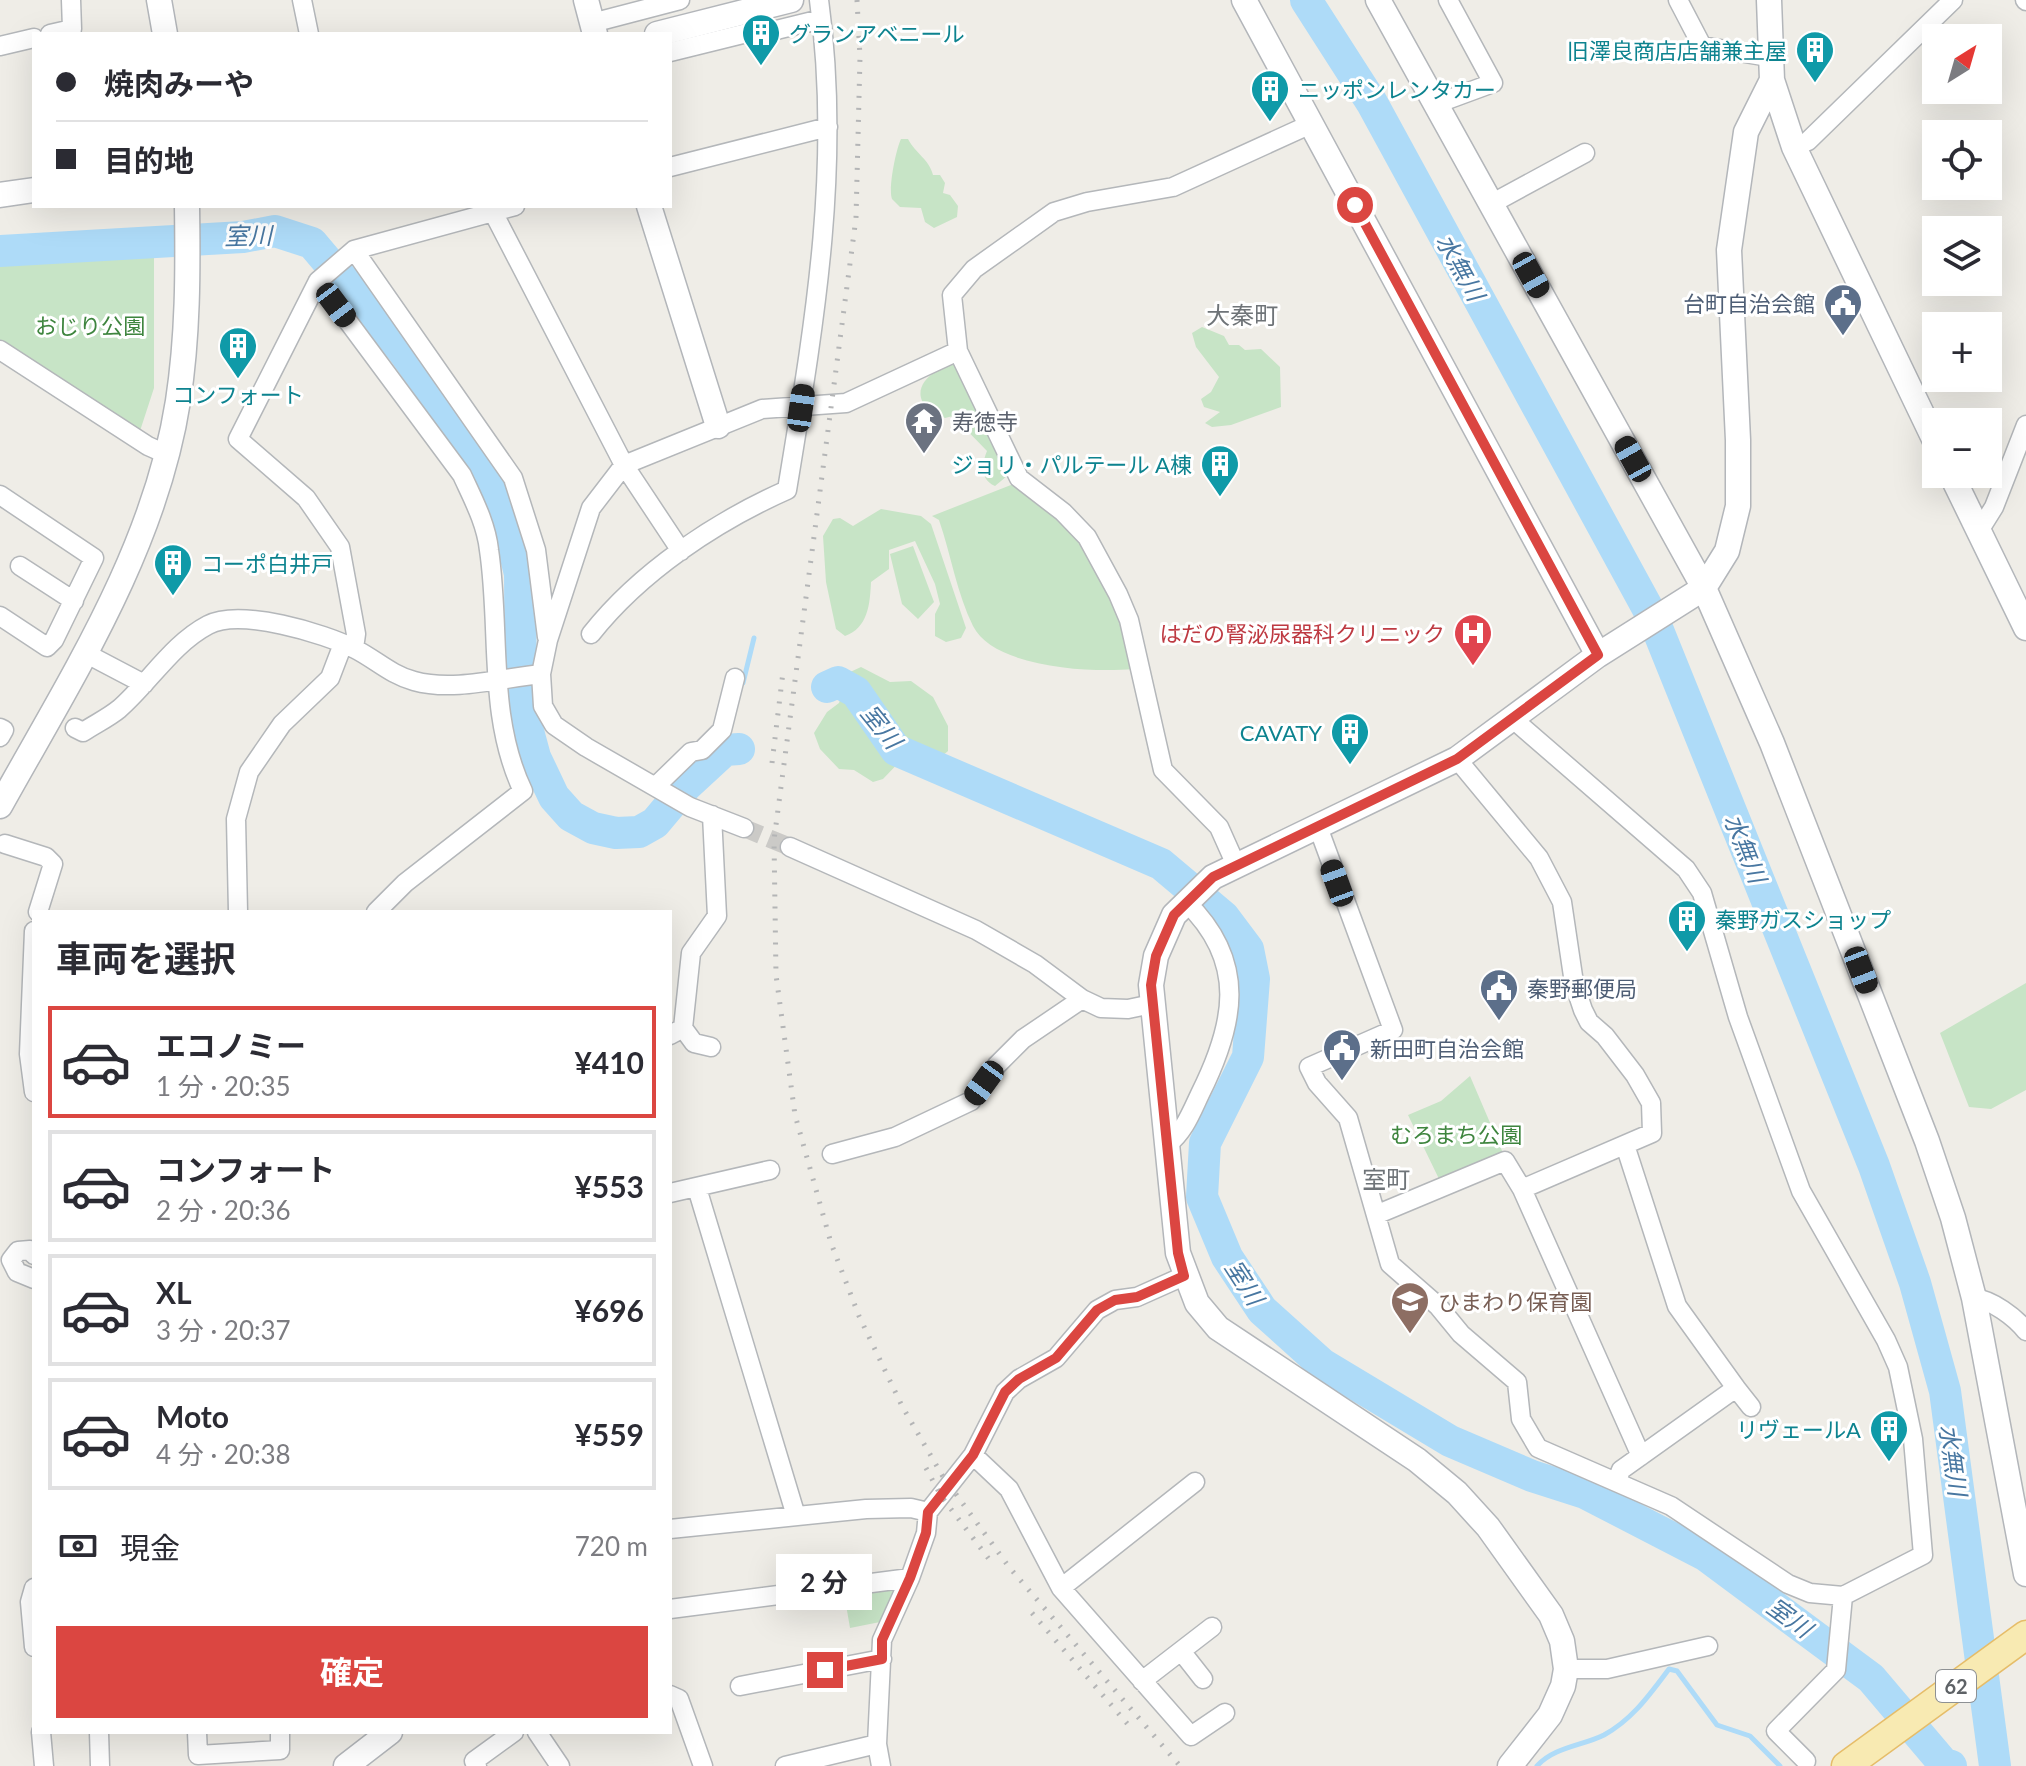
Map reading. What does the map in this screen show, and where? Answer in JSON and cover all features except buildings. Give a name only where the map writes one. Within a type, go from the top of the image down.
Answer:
[{"type":"main road","name":"62","points":[[1846,1766],[2024,1637]]},
{"type":"street","points":[[59,32],[72,29],[71,0]]},
{"type":"street","points":[[159,0],[165,32]]},
{"type":"street","points":[[302,0],[309,32]]},
{"type":"street","points":[[591,19],[680,0]]},
{"type":"street","points":[[665,32],[791,0]]},
{"type":"street","points":[[591,634],[610,611],[681,551],[754,505],[787,490],[826,214],[828,61],[819,0]]},
{"type":"street","points":[[1244,0],[1602,653]]},
{"type":"street","points":[[1378,0],[1701,590],[1772,743],[1927,1141],[1974,1298],[2026,1574]]},
{"type":"street","points":[[1436,104],[1493,83],[1448,0]]},
{"type":"street","points":[[1678,0],[1702,46],[1771,68]]},
{"type":"street","points":[[1769,0],[1771,68],[1794,147],[1922,414]]},
{"type":"street","points":[[1794,147],[1808,141],[1953,0]]},
{"type":"street","points":[[672,52],[759,30],[764,33],[821,19]]},
{"type":"street","points":[[0,46],[32,38]]},
{"type":"street","points":[[1510,1766],[1550,1715],[1566,1669],[1562,1641],[1551,1615],[1488,1527],[1457,1493],[1417,1460],[1218,1328],[1197,1303],[1184,1276],[1152,1004],[1156,956],[1167,928],[1187,901],[1213,877],[1457,759],[1602,653],[1701,590],[1727,551],[1738,506],[1729,250],[1746,132],[1771,68]]},
{"type":"street","points":[[1236,865],[1219,827],[1163,770],[1129,620],[1087,537],[1019,478],[958,351],[951,307],[956,287],[1041,219],[1087,202],[1173,187],[1311,124]]},
{"type":"street","points":[[672,166],[828,127]]},
{"type":"street","points":[[1491,204],[1585,153]]},
{"type":"street","points":[[0,195],[32,190]]},
{"type":"street","points":[[0,806],[85,653],[143,528],[166,454],[177,402],[186,333],[187,208]]},
{"type":"street","points":[[238,910],[236,819],[249,772],[282,724],[330,678],[356,634],[340,547],[306,498],[238,439],[320,278],[352,251],[508,208]]},
{"type":"street","points":[[650,208],[718,426]]},
{"type":"street","points":[[493,212],[624,465],[681,551]]},
{"type":"street","points":[[352,251],[513,478],[536,550],[540,600],[548,640]]},
{"type":"street","points":[[320,278],[462,475],[478,509],[489,548],[509,764],[523,791],[405,883],[378,910]]},
{"type":"street","points":[[0,350],[148,446],[166,454]]},
{"type":"street","points":[[744,828],[690,807],[554,725],[543,706],[541,674],[548,640],[591,508],[624,465],[762,409],[846,403],[958,351]]},
{"type":"street","points":[[1979,531],[1994,507],[2026,425]]},
{"type":"street","points":[[1958,488],[2026,628]]},
{"type":"street","points":[[0,495],[94,558],[54,640],[47,647],[0,616]]},
{"type":"street","points":[[20,566],[74,601]]},
{"type":"street","points":[[75,728],[83,732],[118,709],[188,639],[222,619],[259,621],[310,631],[349,646],[394,674],[416,682],[541,674]]},
{"type":"street","points":[[85,653],[144,684]]},
{"type":"street","points":[[660,789],[691,752],[702,750],[722,730],[735,678]]},
{"type":"street","points":[[1318,827],[1393,1030],[1309,1067],[1317,1083],[1348,1118],[1390,1264],[1438,1306],[1461,1334],[1517,1382],[1521,1419],[1538,1448],[1551,1457],[1617,1481],[1671,1506],[1788,1584],[1810,1593],[1843,1596],[1923,1555],[1913,1439],[1898,1367],[1886,1340],[1801,1191],[1738,1017],[1702,893],[1686,869],[1513,719]]},
{"type":"street","points":[[0,728],[4,730],[0,737]]},
{"type":"street","points":[[1457,759],[1539,858],[1562,902],[1574,983],[1583,1010],[1589,1022],[1605,1036],[1635,1075],[1651,1103],[1652,1133],[1522,1189]]},
{"type":"street","points":[[711,1047],[694,1043],[676,1031],[691,953],[717,916],[712,815]]},
{"type":"street","points":[[6,843],[46,857],[53,864],[39,910]]},
{"type":"street","points":[[790,847],[976,930],[1035,964],[1082,999],[1113,1009],[1152,1004]]},
{"type":"street","points":[[1167,1145],[1181,1133],[1218,1058],[1230,1021],[1230,1001],[1219,944],[1204,919],[1187,901]]},
{"type":"street","points":[[32,980],[29,1054],[32,1077]]},
{"type":"street","points":[[832,1154],[895,1137],[971,1101],[997,1065],[1023,1039],[1082,999]]},
{"type":"street","points":[[1625,1145],[1677,1306],[1751,1407]]},
{"type":"street","points":[[1378,1214],[1505,1161],[1522,1189],[1641,1456]]},
{"type":"street","points":[[672,1193],[770,1170]]},
{"type":"street","points":[[697,1188],[796,1516]]},
{"type":"street","points":[[32,1252],[18,1251],[11,1260],[17,1272],[32,1278]]},
{"type":"street","points":[[881,1766],[877,1744],[882,1640],[910,1578],[926,1533],[928,1512],[973,1455],[1005,1392],[1019,1379],[1056,1358],[1097,1310],[1115,1300],[1137,1297],[1184,1276]]},
{"type":"street","points":[[1974,1298],[1984,1299],[2017,1320],[2026,1331]]},
{"type":"street","points":[[1617,1481],[1621,1470],[1736,1388]]},
{"type":"street","points":[[973,1455],[1009,1489],[1061,1588],[1191,1736],[1225,1713]]},
{"type":"street","points":[[1061,1588],[1195,1482]]},
{"type":"street","points":[[672,1529],[866,1509],[911,1508],[928,1512]]},
{"type":"street","points":[[672,1609],[910,1578]]},
{"type":"street","points":[[32,1595],[32,1624]]},
{"type":"street","points":[[1806,1761],[1776,1731],[1836,1670],[1843,1596]]},
{"type":"street","points":[[1142,1681],[1212,1627]]},
{"type":"street","points":[[1566,1669],[1607,1669],[1708,1646]]},
{"type":"street","points":[[1181,1651],[1203,1679]]},
{"type":"street","points":[[740,1686],[882,1659]]},
{"type":"street","points":[[672,1696],[679,1699],[703,1766]]},
{"type":"street","points":[[41,1734],[44,1766]]},
{"type":"street","points":[[99,1734],[100,1766]]},
{"type":"street","points":[[197,1734],[198,1755],[280,1750],[280,1734]]},
{"type":"street","points":[[359,1762],[388,1734]]},
{"type":"street","points":[[477,1766],[474,1761],[511,1734]]},
{"type":"street","points":[[538,1734],[560,1766]]},
{"type":"street","points":[[785,1766],[877,1744]]},
{"type":"green space","points":[[901,139],[908,139],[929,165],[933,175],[940,175],[945,183],[943,193],[950,195],[958,206],[957,217],[934,228],[925,222],[921,208],[900,207],[892,199],[893,169]]},
{"type":"green space","name":"おじり公園","points":[[154,257],[154,388],[139,434],[0,342],[0,266]]},
{"type":"green space","points":[[1202,327],[1224,336],[1229,345],[1239,345],[1245,350],[1261,349],[1280,367],[1281,407],[1231,425],[1212,427],[1205,423],[1220,412],[1204,407],[1201,399],[1211,392],[1219,377],[1196,347],[1192,333]]},
{"type":"green space","points":[[960,363],[1010,467],[1007,476],[995,486],[984,475],[987,451],[953,416],[945,418],[928,409],[922,400],[920,392],[928,378],[943,367]]},
{"type":"green space","points":[[1016,483],[1077,534],[1121,617],[1133,669],[1070,668],[1022,659],[984,640],[973,626],[958,588],[939,520],[932,516]]},
{"type":"green space","points":[[881,509],[921,516],[931,524],[966,628],[961,638],[946,642],[935,636],[935,614],[940,604],[935,584],[915,541],[889,550],[889,569],[871,582],[868,607],[859,627],[845,636],[836,629],[826,582],[823,536],[833,519],[840,518],[853,526]]},
{"type":"green space","points":[[913,546],[934,602],[918,619],[902,604],[890,554]]},
{"type":"green space","points":[[861,667],[890,682],[911,681],[933,697],[948,726],[948,751],[934,763],[907,754],[883,779],[873,782],[854,770],[839,769],[820,749],[814,733],[827,712],[839,703],[848,673]]},
{"type":"green space","points":[[2026,983],[2026,1090],[1991,1109],[1969,1107],[1940,1033]]},
{"type":"green space","name":"むろまち公園","points":[[1470,1076],[1503,1153],[1440,1181],[1408,1115],[1441,1101]]},
{"type":"green space","points":[[889,1586],[896,1592],[880,1622],[850,1628],[844,1593]]},
{"type":"waterway","name":"水無川","points":[[1306,0],[1372,103],[1653,618],[1874,1166],[1915,1283],[1945,1391],[1995,1766]]},
{"type":"waterway","name":"室川","points":[[0,251],[243,237],[275,231],[312,243],[403,351],[477,454],[503,505],[520,574],[521,705],[535,757],[554,797],[571,816],[593,828],[616,833],[639,832],[655,823],[686,786],[725,750],[739,749]]},
{"type":"waterway","points":[[743,683],[754,638]]},
{"type":"waterway","name":"室川","points":[[827,687],[838,682],[856,692],[896,750],[1161,864],[1224,917],[1248,949],[1254,979],[1248,1057],[1205,1143],[1202,1197],[1227,1257],[1262,1310],[1322,1364],[1450,1441],[1532,1476],[1585,1493],[1705,1555],[1871,1678],[1944,1764],[1951,1766]]},
{"type":"waterway","points":[[725,750],[729,732]]},
{"type":"waterway","points":[[1537,1766],[1552,1755],[1614,1729],[1640,1705],[1669,1669],[1677,1671],[1717,1725],[1750,1736],[1780,1766]]},
{"type":"tunnel","points":[[744,828],[790,847]]},
{"type":"railway","points":[[857,0],[860,57],[856,218],[774,840],[776,975],[795,1115],[831,1243],[859,1316],[902,1406],[942,1475],[1009,1567],[1180,1766]]},
{"type":"railway","points":[[772,763],[783,672]]},
{"type":"railway","points":[[926,1468],[941,1496],[992,1563]]},
{"type":"railway","points":[[1032,1613],[1131,1728]]},
{"type":"place","name":"グランアベニール","points":[[761,67]]},
{"type":"place","name":"旧澤良商店店舗兼主屋","points":[[1815,84]]},
{"type":"place","name":"ニッポンレンタカー","points":[[1270,123]]},
{"type":"place","name":"台町自治会館","points":[[1843,337]]},
{"type":"place","name":"コンフォート","points":[[238,380]]},
{"type":"place","name":"寿徳寺","points":[[924,455]]},
{"type":"place","name":"ジョリ・パルテール A棟","points":[[1220,498]]},
{"type":"place","name":"コーポ白井戸","points":[[173,597]]},
{"type":"place","name":"はだの腎泌尿器科クリニック","points":[[1473,667]]},
{"type":"place","name":"CAVATY","points":[[1350,766]]},
{"type":"place","name":"秦野ガスショップ","points":[[1687,953]]},
{"type":"place","name":"秦野郵便局","points":[[1499,1022]]},
{"type":"place","name":"新田町自治会館","points":[[1342,1082]]},
{"type":"place","name":"ひまわり保育園","points":[[1410,1335]]},
{"type":"place","name":"リヴェールA","points":[[1889,1463]]},
{"type":"district","name":"大秦町","points":[[1242,314]]},
{"type":"district","name":"室町","points":[[1386,1178]]},
{"type":"route","points":[[825,1670],[882,1659],[882,1640],[893,1608],[910,1578],[926,1533],[928,1512],[973,1455],[1005,1392],[1019,1379],[1056,1358],[1097,1310],[1115,1300],[1137,1297],[1184,1276],[1178,1253],[1151,985],[1156,956],[1174,915],[1213,877],[1457,759],[1598,655],[1355,205]]}]
